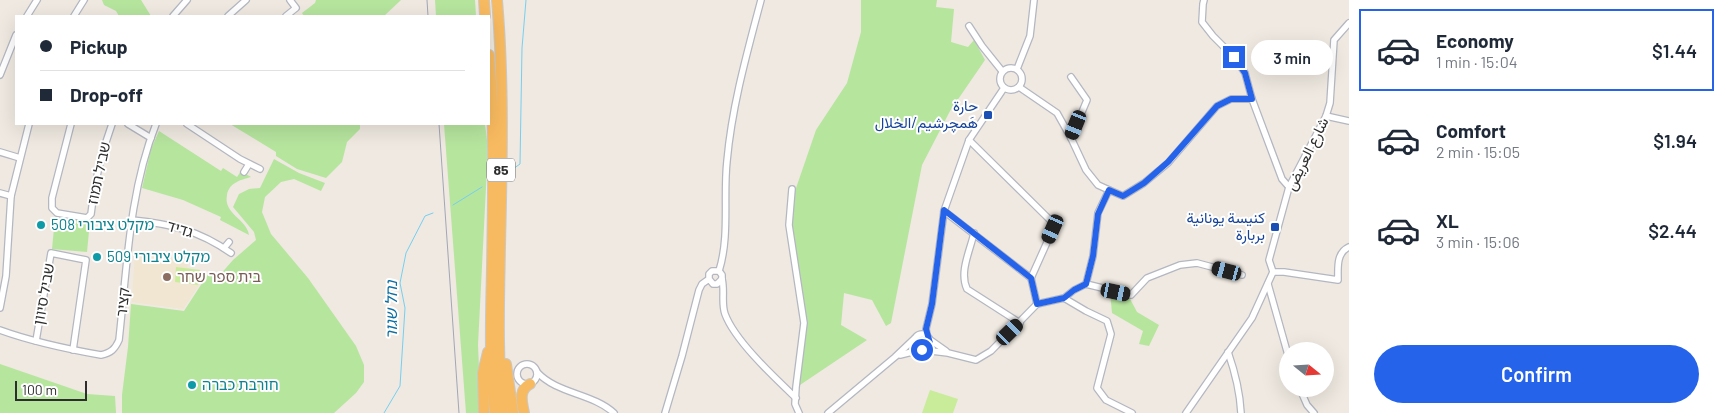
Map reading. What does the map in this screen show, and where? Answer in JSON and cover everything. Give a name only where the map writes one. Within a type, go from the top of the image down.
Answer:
[{"type":"highway","points":[[484,0],[485,15]]},
{"type":"highway","name":"85","points":[[497,0],[502,80],[499,311],[500,382],[503,413]]},
{"type":"highway","name":"85","points":[[490,89],[493,396],[495,413]]},
{"type":"highway","points":[[499,311],[513,413]]},
{"type":"highway","points":[[484,413],[484,373],[492,331]]},
{"type":"highway","points":[[524,413],[522,394],[524,388],[532,383]]},
{"type":"street","points":[[28,15],[37,0]]},
{"type":"street","points":[[75,15],[84,0]]},
{"type":"street","points":[[175,15],[187,0]]},
{"type":"street","points":[[229,15],[246,0]]},
{"type":"street","points":[[287,15],[296,8],[290,0]]},
{"type":"street","points":[[761,0],[740,80],[727,159],[725,239],[719,271],[722,275],[724,312],[733,328],[766,368],[796,398]]},
{"type":"street","points":[[1017,69],[1030,36],[1034,0]]},
{"type":"street","points":[[1204,0],[1202,22],[1234,57],[1245,73],[1252,99],[1282,179],[1289,187]]},
{"type":"street","name":"شارع العريض","points":[[1186,413],[1252,318],[1268,284],[1273,272],[1269,260],[1289,187],[1326,116],[1330,103],[1334,40],[1349,23]]},
{"type":"street","points":[[969,26],[1002,71]]},
{"type":"street","points":[[0,75],[15,38]]},
{"type":"street","points":[[1009,67],[1017,69],[1022,77],[1019,87],[1010,90],[1004,88],[1000,82],[1002,71],[1009,67]]},
{"type":"street","points":[[1071,77],[1087,100],[1071,138]]},
{"type":"street","points":[[1019,87],[1057,113],[1086,170],[1098,185],[1123,196],[1144,183],[1168,162],[1217,106],[1231,99],[1252,99]]},
{"type":"street","points":[[895,357],[922,350],[929,346],[926,329],[932,304],[944,210],[968,140],[1004,88]]},
{"type":"street","points":[[1326,116],[1349,121]]},
{"type":"street","points":[[0,308],[6,276],[11,196],[29,125]]},
{"type":"street","name":"שביל תמוז","points":[[70,125],[52,198],[52,208],[57,213],[87,218],[90,214],[94,183],[102,150],[112,125]]},
{"type":"street","points":[[130,125],[150,138]]},
{"type":"street","name":"קציר","points":[[74,350],[107,354],[113,350],[119,340],[132,220],[139,178],[156,125]]},
{"type":"street","points":[[189,125],[260,170]]},
{"type":"street","points":[[968,140],[1051,222],[1053,229],[1031,278],[1037,304]]},
{"type":"street","points":[[0,152],[20,158]]},
{"type":"street","points":[[244,172],[248,164]]},
{"type":"street","points":[[792,189],[790,225],[804,323],[796,398],[799,413]]},
{"type":"street","points":[[1086,284],[1093,256],[1098,214],[1109,190]]},
{"type":"street","points":[[0,193],[11,196]]},
{"type":"street","points":[[944,210],[1031,278]]},
{"type":"street","name":"גדיד","points":[[132,220],[162,223],[184,229],[210,240],[231,253]]},
{"type":"street","points":[[974,234],[963,274],[967,289],[1020,322]]},
{"type":"street","points":[[224,248],[229,242]]},
{"type":"street","points":[[1273,272],[1338,280],[1338,260],[1345,249],[1349,247]]},
{"type":"street","name":"שביל סיוון","points":[[36,341],[51,253],[86,260],[74,350]]},
{"type":"street","points":[[915,337],[915,346],[922,350],[948,353],[976,360],[991,351],[1037,304],[1064,298],[1086,284],[1132,295],[1147,278],[1180,265],[1198,262],[1242,275]]},
{"type":"street","points":[[665,413],[682,356],[698,290],[709,279],[709,274],[712,271],[719,271]]},
{"type":"street","points":[[709,279],[715,284],[722,280]]},
{"type":"street","points":[[1268,284],[1284,342]]},
{"type":"street","points":[[1064,298],[1107,321],[1111,334],[1097,388],[1106,400],[1132,413]]},
{"type":"street","points":[[828,413],[895,357],[915,337],[932,304]]},
{"type":"street","points":[[0,330],[74,350]]},
{"type":"street","points":[[915,337],[921,334],[928,337],[948,353]]},
{"type":"street","points":[[1228,352],[1241,401],[1241,413]]},
{"type":"street","points":[[554,384],[520,382],[517,376],[518,370],[522,365],[529,364],[554,384],[602,404],[614,413]]},
{"type":"street","points":[[532,383],[537,376],[537,372]]},
{"type":"street","points":[[1304,398],[1314,413]]},
{"type":"street","points":[[1113,413],[1117,406]]},
{"type":"shaded area","name":"בית ספר שחר","points":[[135,251],[167,255],[188,264],[187,268],[201,270],[199,285],[183,309],[132,302]]},
{"type":"green space","points":[[102,0],[141,0],[150,15],[118,15],[116,11],[104,5]]},
{"type":"green space","points":[[316,0],[401,0],[385,15],[303,15],[302,13],[315,3]]},
{"type":"green space","points":[[435,0],[475,0],[476,15],[436,15]]},
{"type":"green space","points":[[861,0],[937,0],[936,7],[954,9],[951,42],[968,47],[974,40],[985,60],[950,111],[922,165],[891,323],[886,326],[872,300],[844,293],[841,325],[867,340],[797,387],[803,317],[791,224],[794,194],[816,130],[847,83],[861,32]]},
{"type":"green space","points":[[232,125],[360,125],[360,129],[347,142],[342,162],[326,178],[297,169],[276,156],[276,152]]},
{"type":"green space","points":[[444,125],[485,125],[488,148],[478,345],[481,413],[466,413]]},
{"type":"green space","points":[[159,131],[221,171],[223,168],[237,177],[241,171],[251,177],[233,185],[227,195],[228,207],[247,229],[249,235],[220,220],[221,217],[183,200],[142,188],[151,149]]},
{"type":"green space","points":[[274,159],[299,173],[325,183],[321,191],[294,179],[281,182],[265,197],[262,212],[271,234],[308,278],[356,346],[364,365],[364,382],[356,393],[334,413],[122,413],[131,304],[184,311],[208,274],[218,277],[233,260],[256,240],[254,232],[233,207],[239,194],[249,189],[260,188]]},
{"type":"green space","points":[[55,218],[90,221],[87,252],[52,249]]},
{"type":"green space","points":[[176,267],[200,270],[198,285],[175,282]]},
{"type":"green space","points":[[1110,292],[1129,297],[1137,312],[1159,325],[1149,346],[1139,344],[1143,331],[1112,313]]},
{"type":"green space","points":[[0,364],[87,394],[115,396],[116,413],[0,413]]},
{"type":"green space","points":[[930,390],[958,399],[953,413],[922,413]]},
{"type":"waterway","name":"נחל שגור","points":[[510,171],[520,164],[522,48],[526,0]]},
{"type":"waterway","name":"נחל שגור","points":[[453,205],[482,187]]},
{"type":"waterway","name":"נחל שגור","points":[[384,413],[400,386],[405,308],[400,283],[406,253],[425,216],[433,213]]},
{"type":"railway","points":[[427,0],[428,15]]},
{"type":"railway","points":[[439,125],[459,413]]},
{"type":"place","name":"حارة هَمچرشيم/الخلال","points":[[988,115]]},
{"type":"place","name":"מקלט ציבורי 508","points":[[41,225]]},
{"type":"place","name":"كنيسة يونانية بربارة","points":[[1275,227]]},
{"type":"place","name":"מקלט ציבורי 509","points":[[97,257]]},
{"type":"place","name":"בית ספר שחר","points":[[167,277]]},
{"type":"place","name":"חורבת כברה","points":[[192,385]]},
{"type":"route","points":[[922,350],[928,348],[930,343],[926,329],[932,304],[944,210],[1031,278],[1037,304],[1064,298],[1086,284],[1093,256],[1098,214],[1109,190],[1123,196],[1144,183],[1168,162],[1217,106],[1231,99],[1252,99],[1245,73],[1234,57]]}]
